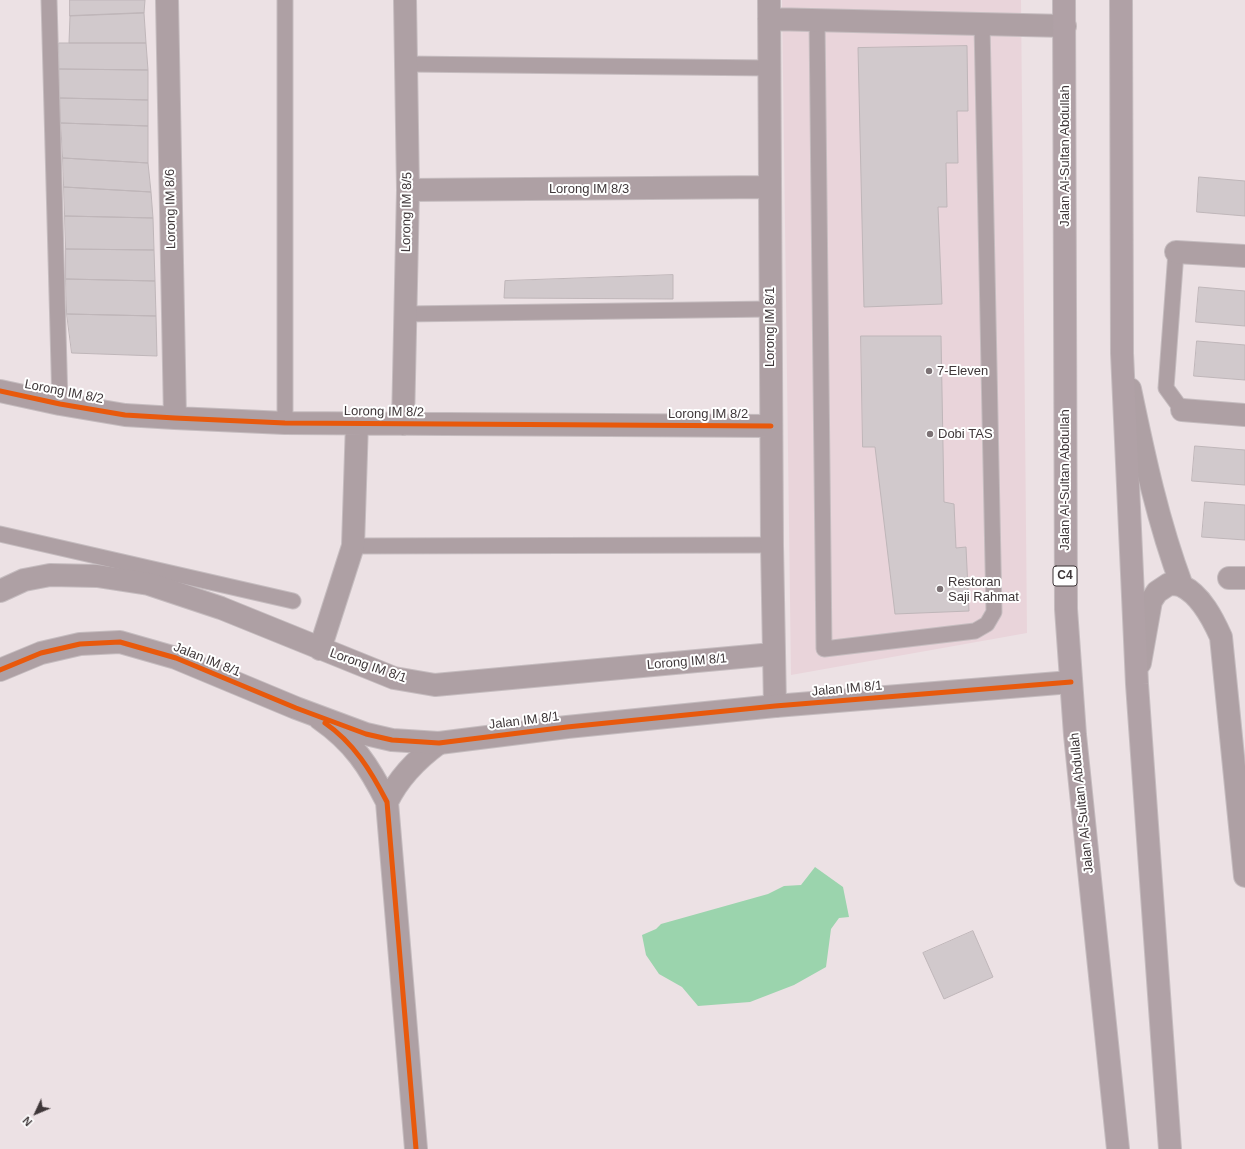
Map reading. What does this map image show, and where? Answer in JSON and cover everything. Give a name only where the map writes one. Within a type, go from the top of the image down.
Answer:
[{"type":"main road","name":"Jalan Al-Sultan Abdullah","points":[[1064,0],[1066,602],[1075,735],[1118,1149]]},
{"type":"main road","points":[[1121,0],[1122,353],[1137,684],[1170,1149]]},
{"type":"street","name":"Lorong IM 8/6","points":[[168,0],[175,418]]},
{"type":"street","name":"Lorong IM 8/5","points":[[403,424],[408,190],[405,0]]},
{"type":"street","points":[[769,10],[817,20],[1065,26]]},
{"type":"street","name":"Lorong IM 8/1","points":[[769,10],[772,545],[775,706]]},
{"type":"street","name":"Lorong IM 8/3","points":[[408,190],[770,188]]},
{"type":"street","points":[[1176,252],[1245,256]]},
{"type":"street","points":[[1122,353],[1156,506],[1168,549],[1182,586]]},
{"type":"street","name":"Lorong IM 8/2","points":[[0,391],[60,404],[125,414],[285,423],[357,422],[403,424],[771,426]]},
{"type":"street","points":[[1182,410],[1245,415]]},
{"type":"street","points":[[320,649],[353,546],[357,422]]},
{"type":"street","name":"Lorong IM 8/1","points":[[0,591],[24,580],[50,575],[97,576],[149,584],[221,608],[394,678],[435,685],[773,654]]},
{"type":"street","points":[[1137,684],[1151,601],[1157,592],[1169,584],[1182,586],[1197,598],[1213,620],[1221,637],[1244,866]]},
{"type":"street","name":"Jalan IM 8/1","points":[[0,670],[41,653],[80,644],[120,642],[176,658],[314,715],[379,738],[439,743],[566,727],[775,706],[1071,682]]},
{"type":"street","points":[[314,715],[341,734],[357,751],[376,780],[387,802],[416,1149]]},
{"type":"street","points":[[387,802],[392,790],[406,772],[421,756],[439,743]]},
{"type":"lane","points":[[49,0],[60,404]]},
{"type":"lane","points":[[285,0],[285,423]]},
{"type":"lane","points":[[817,20],[824,649],[975,631],[987,624],[994,612],[982,24]]},
{"type":"lane","points":[[406,64],[769,68]]},
{"type":"lane","points":[[1176,252],[1166,388],[1182,410]]},
{"type":"lane","points":[[405,314],[770,309]]},
{"type":"lane","points":[[0,534],[294,601]]},
{"type":"lane","points":[[353,546],[772,545]]},
{"type":"shaded area","points":[[782,0],[1021,0],[1027,633],[791,675]]},
{"type":"shaded area","points":[[815,867],[843,887],[849,917],[839,918],[831,929],[826,967],[794,985],[750,1002],[698,1006],[682,987],[659,974],[646,955],[642,935],[656,929],[661,924],[768,894],[784,886],[801,885]]},
{"type":"building","points":[[70,0],[145,0],[144,13],[70,16]]},
{"type":"building","points":[[144,13],[146,43],[69,43],[70,16]]},
{"type":"building","points":[[59,43],[146,43],[148,70],[59,69]]},
{"type":"building","points":[[967,46],[968,111],[957,111],[958,163],[946,163],[947,207],[938,207],[942,304],[864,307],[858,48]]},
{"type":"building","points":[[59,69],[148,70],[148,100],[60,98]]},
{"type":"building","points":[[60,98],[148,100],[148,126],[61,123]]},
{"type":"building","points":[[61,123],[148,126],[148,163],[63,158]]},
{"type":"building","points":[[63,158],[148,163],[151,192],[64,187]]},
{"type":"building","points":[[1199,177],[1245,181],[1245,216],[1197,212]]},
{"type":"building","points":[[64,187],[151,192],[153,218],[65,216]]},
{"type":"building","points":[[65,216],[153,218],[154,250],[66,249]]},
{"type":"building","points":[[66,249],[154,250],[155,281],[66,279]]},
{"type":"building","points":[[673,275],[673,299],[504,298],[505,281]]},
{"type":"building","points":[[66,279],[155,281],[156,316],[67,314]]},
{"type":"building","points":[[1199,287],[1245,291],[1245,326],[1196,322]]},
{"type":"building","points":[[67,314],[156,316],[157,356],[72,353]]},
{"type":"building","points":[[861,336],[941,336],[944,502],[954,504],[956,548],[966,547],[969,611],[895,614],[875,447],[863,447]]},
{"type":"building","points":[[1197,341],[1245,345],[1245,380],[1194,376]]},
{"type":"building","points":[[1195,446],[1245,450],[1245,485],[1192,481]]},
{"type":"building","points":[[1205,502],[1245,505],[1245,540],[1202,537]]},
{"type":"building","points":[[973,931],[993,977],[944,999],[923,953]]},
{"type":"cycle path","points":[[0,391],[60,404],[125,415],[285,423],[771,426]]},
{"type":"cycle path","points":[[0,670],[41,653],[80,644],[120,642],[176,658],[296,708],[366,734],[392,740],[439,743],[567,727],[775,706],[1071,682]]},
{"type":"cycle path","points":[[325,723],[345,739],[361,758],[375,779],[387,802],[416,1149]]},
{"type":"place","name":"7-Eleven","points":[[929,371]]},
{"type":"place","name":"Dobi TAS","points":[[930,434]]},
{"type":"place","name":"Restoran Saji Rahmat","points":[[940,589]]}]
